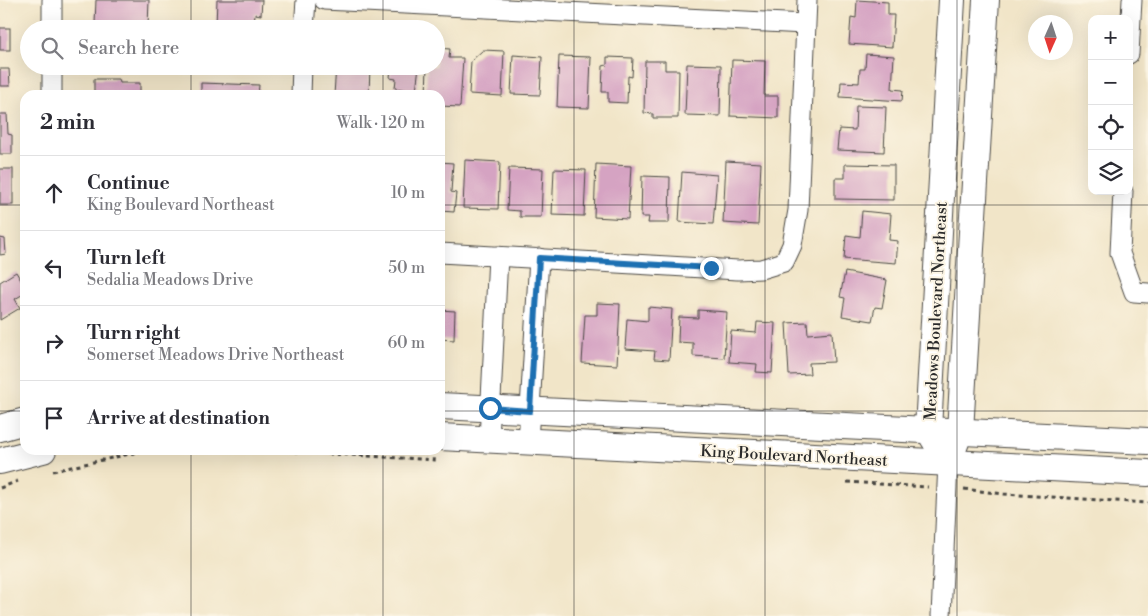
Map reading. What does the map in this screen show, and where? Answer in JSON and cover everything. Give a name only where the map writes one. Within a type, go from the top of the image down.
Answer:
[{"type":"street","points":[[52,0],[52,20]]},
{"type":"street","points":[[305,20],[306,0]]},
{"type":"street","points":[[324,0],[805,24]]},
{"type":"street","points":[[445,253],[738,270],[761,269],[784,262],[792,245],[798,210],[807,0]]},
{"type":"street","name":"Meadows Boulevard Northeast","points":[[948,475],[928,429],[952,0]]},
{"type":"street","name":"Meadows Boulevard Northeast","points":[[948,475],[960,431],[986,0]]},
{"type":"street","points":[[1131,15],[1132,0]]},
{"type":"street","points":[[52,75],[52,90]]},
{"type":"street","points":[[301,90],[302,75]]},
{"type":"street","points":[[1123,195],[1120,253],[1141,292]]},
{"type":"street","points":[[489,440],[498,256]]},
{"type":"street","points":[[528,442],[539,258]]},
{"type":"street","name":"King Boulevard Northeast","points":[[445,406],[1148,441]]},
{"type":"street","points":[[0,428],[20,422]]},
{"type":"street","name":"King Boulevard Northeast","points":[[445,448],[489,440],[948,475],[1148,473]]},
{"type":"street","points":[[0,461],[46,461]]},
{"type":"street","points":[[941,616],[948,475]]},
{"type":"path","points":[[46,461],[104,455]]},
{"type":"path","points":[[840,482],[948,475],[1004,494],[1148,503]]},
{"type":"path","points":[[0,488],[21,480]]},
{"type":"building","points":[[96,0],[149,0],[148,20],[95,20]]},
{"type":"building","points":[[217,0],[262,0],[261,15],[255,14],[254,20],[216,20]]},
{"type":"building","points":[[857,0],[888,2],[888,15],[894,15],[892,47],[849,44],[851,17],[856,18]]},
{"type":"building","points":[[0,28],[10,28],[10,50],[0,50]]},
{"type":"building","points":[[445,49],[450,49],[449,58],[463,58],[460,107],[445,106],[445,90],[426,90],[427,75],[445,75]]},
{"type":"building","points":[[483,50],[504,51],[502,96],[469,94],[471,61]]},
{"type":"building","points":[[866,54],[894,56],[892,89],[903,90],[902,101],[840,97],[841,82],[859,83],[860,69],[865,69]]},
{"type":"building","points":[[513,55],[542,57],[540,95],[511,94]]},
{"type":"building","points":[[559,56],[591,57],[589,108],[557,107]]},
{"type":"building","points":[[607,57],[633,58],[632,77],[628,76],[627,103],[608,102],[608,92],[602,92],[603,66],[607,65]]},
{"type":"building","points":[[732,60],[765,61],[764,96],[778,96],[778,118],[730,116]]},
{"type":"building","points":[[645,61],[665,61],[665,70],[679,70],[678,118],[653,118],[653,114],[644,113]]},
{"type":"building","points":[[687,64],[721,65],[720,116],[685,115]]},
{"type":"building","points":[[0,69],[9,69],[10,86],[0,86]]},
{"type":"building","points":[[335,75],[370,75],[369,90],[334,90]]},
{"type":"building","points":[[390,75],[418,75],[416,90],[395,88],[396,79],[390,78]]},
{"type":"building","points":[[94,79],[119,79],[120,83],[140,83],[140,90],[94,90]]},
{"type":"building","points":[[201,83],[259,85],[258,90],[201,90]]},
{"type":"building","points":[[856,106],[886,107],[884,152],[837,150],[839,129],[855,130]]},
{"type":"building","points":[[0,114],[7,114],[8,134],[12,135],[12,154],[0,154]]},
{"type":"building","points":[[465,160],[500,162],[498,209],[463,208]]},
{"type":"building","points":[[726,161],[761,163],[758,225],[723,223]]},
{"type":"building","points":[[445,162],[453,163],[451,192],[456,193],[454,212],[445,211]]},
{"type":"building","points":[[596,164],[631,166],[628,219],[594,217]]},
{"type":"building","points":[[845,164],[894,165],[894,200],[835,199],[835,178],[845,178]]},
{"type":"building","points":[[509,168],[543,169],[541,217],[520,217],[520,211],[507,210]]},
{"type":"building","points":[[0,169],[13,169],[13,205],[0,205]]},
{"type":"building","points":[[554,169],[586,170],[584,216],[552,215]]},
{"type":"building","points":[[682,172],[717,175],[713,224],[679,222]]},
{"type":"building","points":[[642,176],[670,177],[669,223],[648,223],[649,217],[641,217]]},
{"type":"building","points":[[862,211],[891,214],[889,240],[898,241],[896,263],[844,259],[846,235],[860,237]]},
{"type":"building","points":[[0,238],[5,239],[6,254],[0,255]]},
{"type":"building","points":[[16,272],[20,279],[20,296],[15,299],[20,308],[0,320],[0,282]]},
{"type":"building","points":[[845,272],[887,280],[882,308],[875,307],[872,321],[842,316],[845,298],[840,297]]},
{"type":"building","points":[[597,303],[620,304],[617,365],[582,363],[585,315],[597,315]]},
{"type":"building","points":[[648,307],[672,309],[669,360],[654,359],[655,351],[625,349],[627,319],[648,321]]},
{"type":"building","points":[[445,310],[455,311],[454,340],[445,339]]},
{"type":"building","points":[[698,310],[727,312],[724,358],[693,356],[693,343],[678,342],[679,317],[698,318]]},
{"type":"building","points":[[757,322],[775,323],[772,373],[756,372],[757,364],[729,362],[731,331],[756,333]]},
{"type":"building","points":[[807,322],[808,334],[832,332],[834,362],[809,363],[810,374],[789,375],[786,323]]},
{"type":"route","points":[[490,408],[530,411],[539,258],[711,268]]}]
